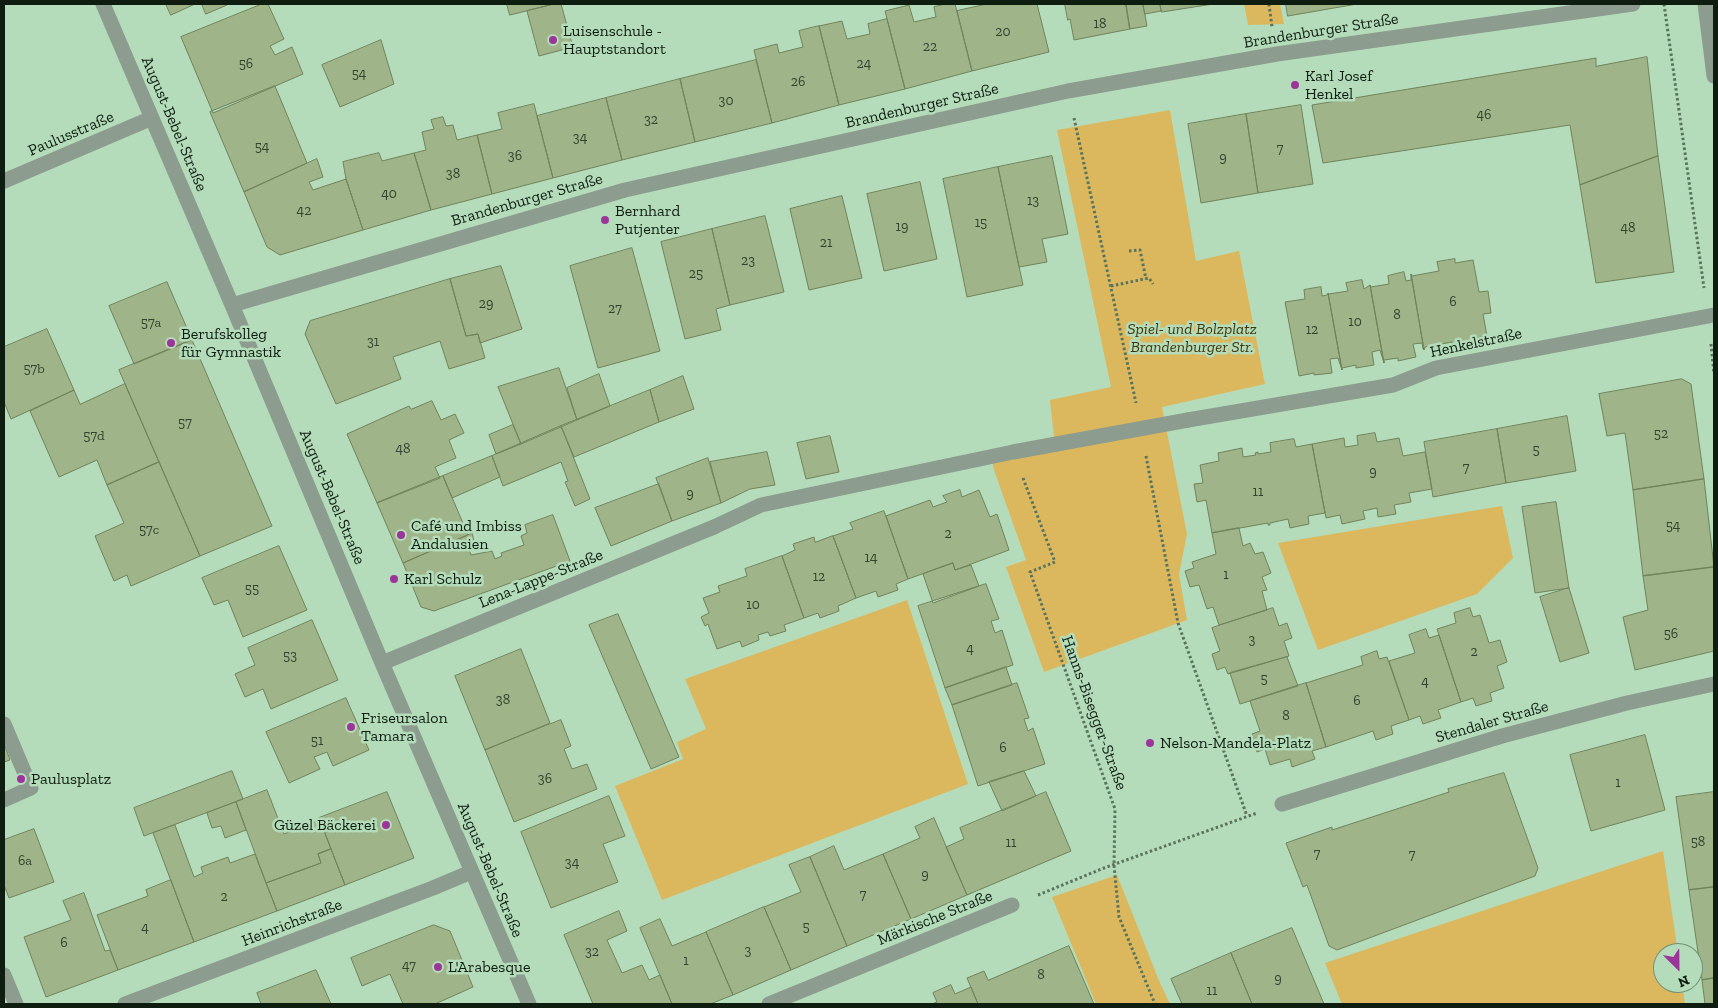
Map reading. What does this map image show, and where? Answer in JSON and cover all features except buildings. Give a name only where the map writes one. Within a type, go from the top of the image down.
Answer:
[{"type":"street","name":"August-Bebel-Straße","points":[[103,4],[471,872],[529,1004]]},
{"type":"street","name":"Brandenburger Straße","points":[[232,305],[624,190],[1068,91],[1286,53],[1633,4]]},
{"type":"street","points":[[1706,4],[1714,76]]},
{"type":"street","name":"Paulusstraße","points":[[4,181],[152,118]]},
{"type":"street","name":"Henkelstraße","points":[[1013,452],[1141,427],[1394,385],[1436,368],[1711,315]]},
{"type":"street","name":"Lena-Lappe-Straße","points":[[382,663],[714,527],[761,505],[1013,452]]},
{"type":"street","name":"Stendaler Straße","points":[[1282,804],[1502,736],[1627,703],[1714,684]]},
{"type":"street","points":[[4,724],[31,788],[4,800]]},
{"type":"street","name":"Heinrichstraße","points":[[125,1004],[471,872]]},
{"type":"street","name":"Märkische Straße","points":[[769,1004],[1012,905]]},
{"type":"street","points":[[4,975],[16,1004]]},
{"type":"path","points":[[1664,4],[1711,315],[1714,374]]},
{"type":"path","points":[[1068,91],[1141,427]]},
{"type":"path","points":[[1129,251],[1140,250],[1146,279]]},
{"type":"path","points":[[1111,286],[1149,278],[1153,284]]},
{"type":"path","name":"Märkische Straße","points":[[1012,905],[1247,816],[1178,623],[1141,427]]},
{"type":"path","name":"Hanns-Bisegger-Straße","points":[[1013,452],[1055,562],[1030,572],[1115,809],[1114,865],[1119,917],[1155,1004]]},
{"type":"green space","points":[[1244,4],[1280,4],[1284,24],[1248,25]]},
{"type":"green space","name":"Spiel- und Bolzplatz Brandenburger Str.","points":[[1170,110],[1196,261],[1239,251],[1265,384],[1162,407],[1187,534],[1179,574],[1187,620],[1044,672],[1006,567],[1026,560],[995,473],[989,450],[1054,437],[1050,400],[1111,387],[1057,130]]},
{"type":"green space","points":[[1502,506],[1513,558],[1477,594],[1318,650],[1278,543]]},
{"type":"green space","points":[[907,600],[968,784],[662,900],[615,786],[683,759],[677,742],[706,729],[685,679]]},
{"type":"green space","points":[[1663,851],[1677,943],[1653,943],[1653,993],[1683,993],[1685,1004],[1342,1004],[1325,963]]},
{"type":"green space","points":[[1117,875],[1170,1004],[1096,1004],[1052,897]]},
{"type":"place","name":"Luisenschule - Hauptstandort","points":[[553,40]]},
{"type":"place","name":"Karl Josef Henkel","points":[[1295,85]]},
{"type":"place","name":"Bernhard Putjenter","points":[[605,220]]},
{"type":"place","name":"Berufskolleg für Gymnastik","points":[[171,343]]},
{"type":"place","name":"Café und Imbiss Andalusien","points":[[401,535]]},
{"type":"place","name":"Karl Schulz","points":[[394,579]]},
{"type":"place","name":"Friseursalon Tamara","points":[[351,727]]},
{"type":"place","name":"Nelson-Mandela-Platz","points":[[1150,743]]},
{"type":"place","name":"Paulusplatz","points":[[21,779]]},
{"type":"place","name":"Güzel Bäckerei","points":[[386,825]]},
{"type":"place","name":"L'Arabesque","points":[[438,967]]}]
